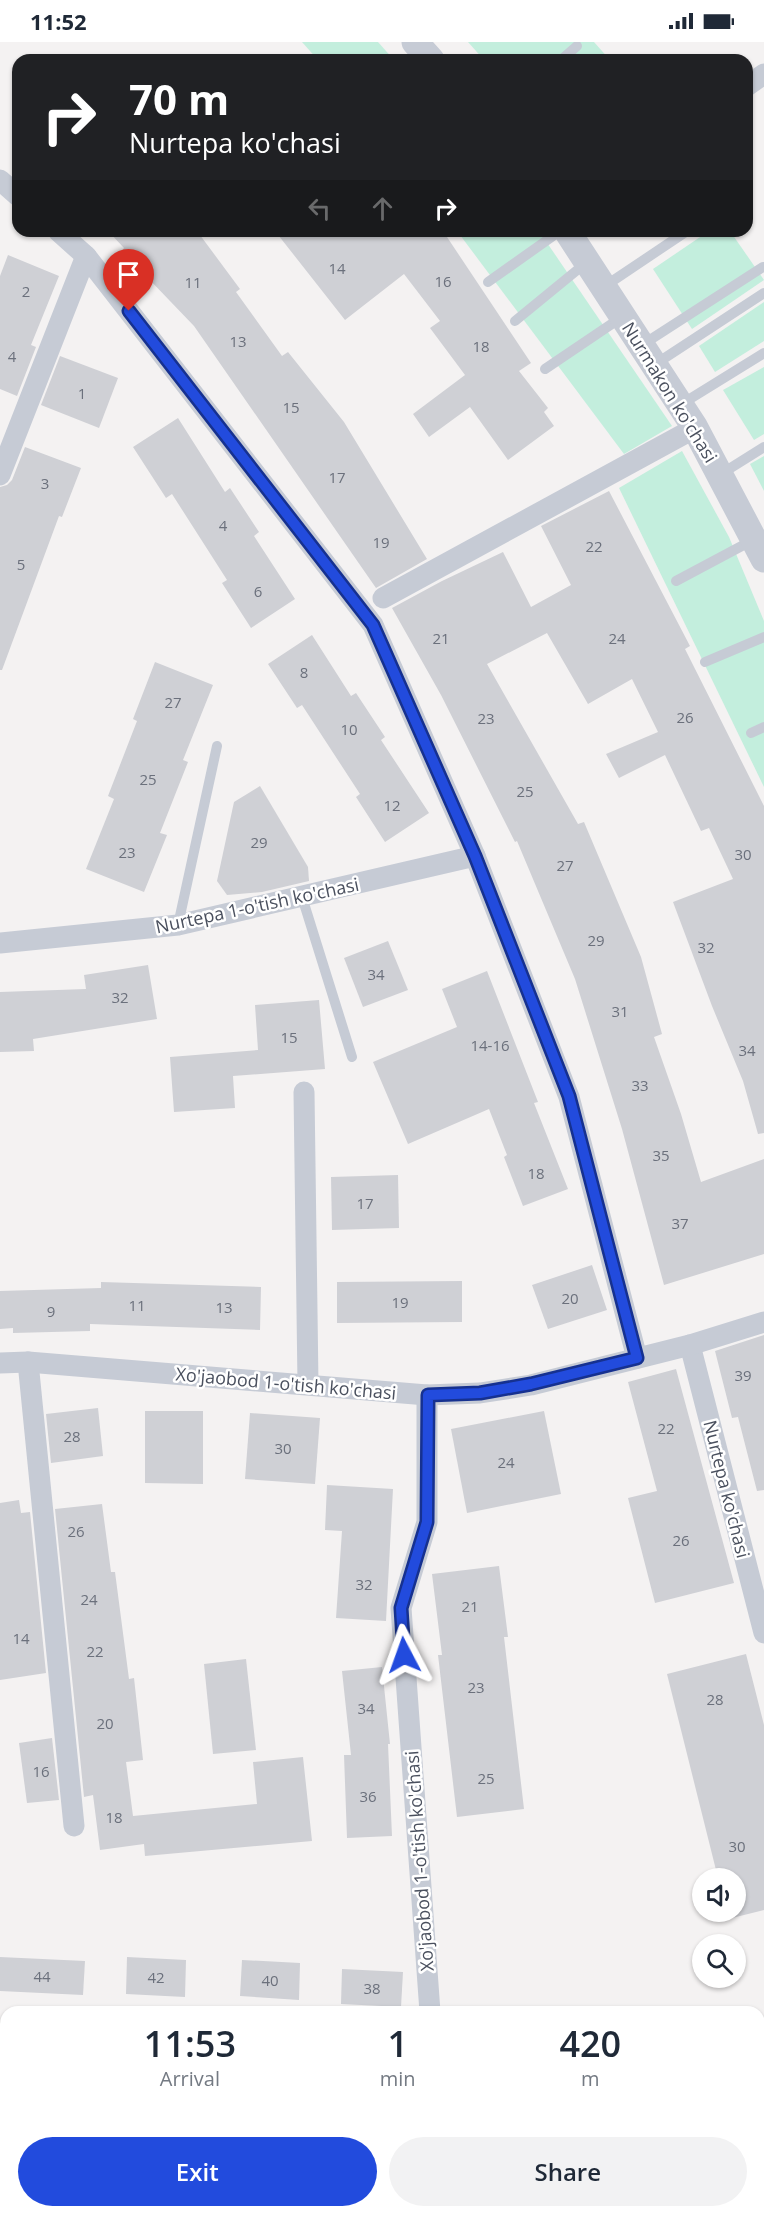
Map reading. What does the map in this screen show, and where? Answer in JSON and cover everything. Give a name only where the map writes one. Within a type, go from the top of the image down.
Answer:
[{"type":"street","points":[[415,42],[426,54]]},
{"type":"street","points":[[0,180],[12,191]]},
{"type":"street","points":[[65,237],[86,256],[373,625],[475,856],[569,1096],[637,1358]]},
{"type":"street","name":"Nurmakon ko'chasi","points":[[571,237],[687,416],[761,544]]},
{"type":"street","points":[[0,475],[86,256]]},
{"type":"street","points":[[383,598],[684,434],[687,416]]},
{"type":"street","name":"Nurtepa 1-o'tish ko'chasi","points":[[0,943],[178,925],[475,856]]},
{"type":"street","points":[[304,1092],[308,1384]]},
{"type":"street","points":[[428,1395],[480,1393],[531,1384],[690,1346],[764,1322]]},
{"type":"street","name":"Nurtepa ko'chasi","points":[[690,1346],[764,1632]]},
{"type":"street","points":[[28,1362],[74,1826]]},
{"type":"street","name":"Xo'jaobod 1-o'tish ko'chasi","points":[[0,1364],[28,1362],[428,1395],[427,1522],[401,1608],[430,2006]]},
{"type":"lane","points":[[568,54],[577,46]]},
{"type":"lane","points":[[488,282],[552,237]]},
{"type":"lane","points":[[604,287],[678,237]]},
{"type":"lane","points":[[515,321],[587,262]]},
{"type":"lane","points":[[648,355],[763,267]]},
{"type":"lane","points":[[648,355],[764,293]]},
{"type":"lane","points":[[545,369],[622,316]]},
{"type":"lane","points":[[687,416],[764,352]]},
{"type":"lane","points":[[721,474],[764,447]]},
{"type":"lane","points":[[676,580],[761,544]]},
{"type":"lane","points":[[705,662],[764,637]]},
{"type":"lane","points":[[751,733],[764,727]]},
{"type":"lane","points":[[178,925],[217,746]]},
{"type":"lane","points":[[302,897],[352,1057]]},
{"type":"green space","points":[[302,42],[378,42],[389,54],[313,54]]},
{"type":"green space","points":[[468,42],[594,42],[605,54],[479,54]]},
{"type":"green space","points":[[461,237],[543,237],[672,426],[624,454]]},
{"type":"green space","points":[[700,237],[734,237],[764,280],[692,329],[653,269]]},
{"type":"green space","points":[[764,302],[764,341],[715,372],[699,346]]},
{"type":"green space","points":[[764,367],[764,434],[754,440],[723,390]]},
{"type":"green space","points":[[682,451],[729,537],[764,621],[764,787],[619,488]]},
{"type":"green space","points":[[764,456],[764,491],[750,464]]},
{"type":"building","points":[[114,237],[201,237],[240,289],[236,292],[282,356],[288,352],[344,422],[427,559],[376,588],[194,326],[122,251],[124,248]]},
{"type":"building","points":[[280,237],[447,237],[531,363],[519,371],[548,408],[544,412],[554,426],[508,460],[470,407],[429,437],[413,414],[465,375],[430,328],[440,321],[404,274],[345,320]]},
{"type":"building","points":[[8,255],[59,276],[31,345],[36,347],[17,396],[0,389],[0,276]]},
{"type":"building","points":[[60,356],[118,378],[99,428],[41,405]]},
{"type":"building","points":[[178,418],[225,492],[230,488],[259,532],[254,536],[295,599],[251,628],[222,583],[227,580],[172,494],[166,498],[133,447]]},
{"type":"building","points":[[25,447],[81,468],[62,517],[59,516],[2,670],[0,670],[0,487],[12,480]]},
{"type":"building","points":[[609,491],[690,646],[685,649],[764,806],[764,1133],[758,1134],[743,1081],[673,902],[733,879],[709,828],[701,831],[665,755],[619,778],[606,754],[658,732],[632,679],[588,704],[547,633],[487,664],[578,824],[584,822],[641,957],[662,1034],[654,1037],[681,1114],[701,1182],[764,1159],[764,1254],[664,1285],[622,1129],[575,979],[517,841],[515,842],[441,695],[392,608],[503,552],[531,607],[571,585],[541,526]]},
{"type":"building","points":[[312,635],[351,696],[356,693],[385,737],[381,740],[429,813],[385,842],[356,797],[360,794],[302,705],[297,708],[268,664]]},
{"type":"building","points":[[155,662],[213,685],[183,760],[188,762],[160,833],[167,835],[144,892],[86,869],[114,799],[108,796],[137,721],[133,719]]},
{"type":"building","points":[[260,786],[308,867],[309,881],[262,892],[227,895],[217,881],[234,802]]},
{"type":"building","points":[[388,941],[408,990],[363,1007],[344,958]]},
{"type":"building","points":[[148,965],[157,1019],[33,1039],[34,1051],[0,1052],[0,992],[86,989],[84,975]]},
{"type":"building","points":[[487,971],[538,1102],[534,1103],[568,1189],[523,1206],[489,1109],[408,1144],[373,1062],[457,1027],[442,989]]},
{"type":"building","points":[[319,1000],[325,1069],[233,1076],[235,1108],[174,1112],[170,1057],[258,1050],[255,1005]]},
{"type":"building","points":[[398,1175],[399,1228],[332,1230],[331,1177]]},
{"type":"building","points":[[592,1265],[607,1310],[548,1329],[532,1285]]},
{"type":"building","points":[[462,1281],[462,1322],[337,1323],[337,1282]]},
{"type":"building","points":[[101,1282],[261,1287],[260,1330],[90,1324],[90,1331],[13,1333],[13,1328],[0,1329],[0,1291],[101,1288]]},
{"type":"building","points":[[764,1335],[764,1490],[757,1491],[738,1417],[732,1418],[715,1351]]},
{"type":"building","points":[[676,1369],[734,1583],[655,1603],[628,1498],[657,1491],[628,1382]]},
{"type":"building","points":[[98,1408],[103,1456],[51,1463],[46,1414]]},
{"type":"building","points":[[145,1411],[203,1411],[203,1484],[145,1483]]},
{"type":"building","points":[[544,1411],[561,1494],[467,1513],[451,1429]]},
{"type":"building","points":[[250,1413],[320,1418],[315,1484],[245,1479]]},
{"type":"building","points":[[327,1485],[393,1489],[386,1621],[336,1618],[342,1531],[325,1530]]},
{"type":"building","points":[[19,1500],[21,1513],[30,1512],[46,1673],[0,1680],[0,1503]]},
{"type":"building","points":[[102,1504],[111,1572],[115,1572],[129,1679],[134,1678],[143,1760],[126,1762],[133,1816],[257,1804],[253,1762],[303,1757],[312,1841],[145,1856],[144,1844],[100,1850],[93,1795],[84,1797],[55,1509]]},
{"type":"building","points":[[499,1566],[508,1637],[504,1637],[524,1809],[457,1817],[438,1655],[442,1655],[432,1574]]},
{"type":"building","points":[[746,1654],[764,1725],[764,1910],[746,1914],[746,1868],[716,1868],[667,1674]]},
{"type":"building","points":[[246,1659],[256,1750],[213,1754],[204,1664]]},
{"type":"building","points":[[382,1667],[390,1744],[388,1744],[392,1836],[347,1838],[344,1755],[351,1755],[342,1671]]},
{"type":"building","points":[[52,1738],[59,1800],[27,1803],[19,1743]]},
{"type":"building","points":[[0,1957],[85,1961],[83,1995],[0,1991]]},
{"type":"building","points":[[127,1957],[186,1960],[185,1997],[126,1994]]},
{"type":"building","points":[[242,1960],[300,1963],[299,2000],[240,1996]]},
{"type":"building","points":[[342,1969],[403,1972],[401,2006],[341,2004]]},
{"type":"route","points":[[129,311],[373,625],[475,856],[569,1096],[637,1358],[531,1384],[480,1393],[428,1395],[427,1522],[401,1608],[404,1655]]}]
